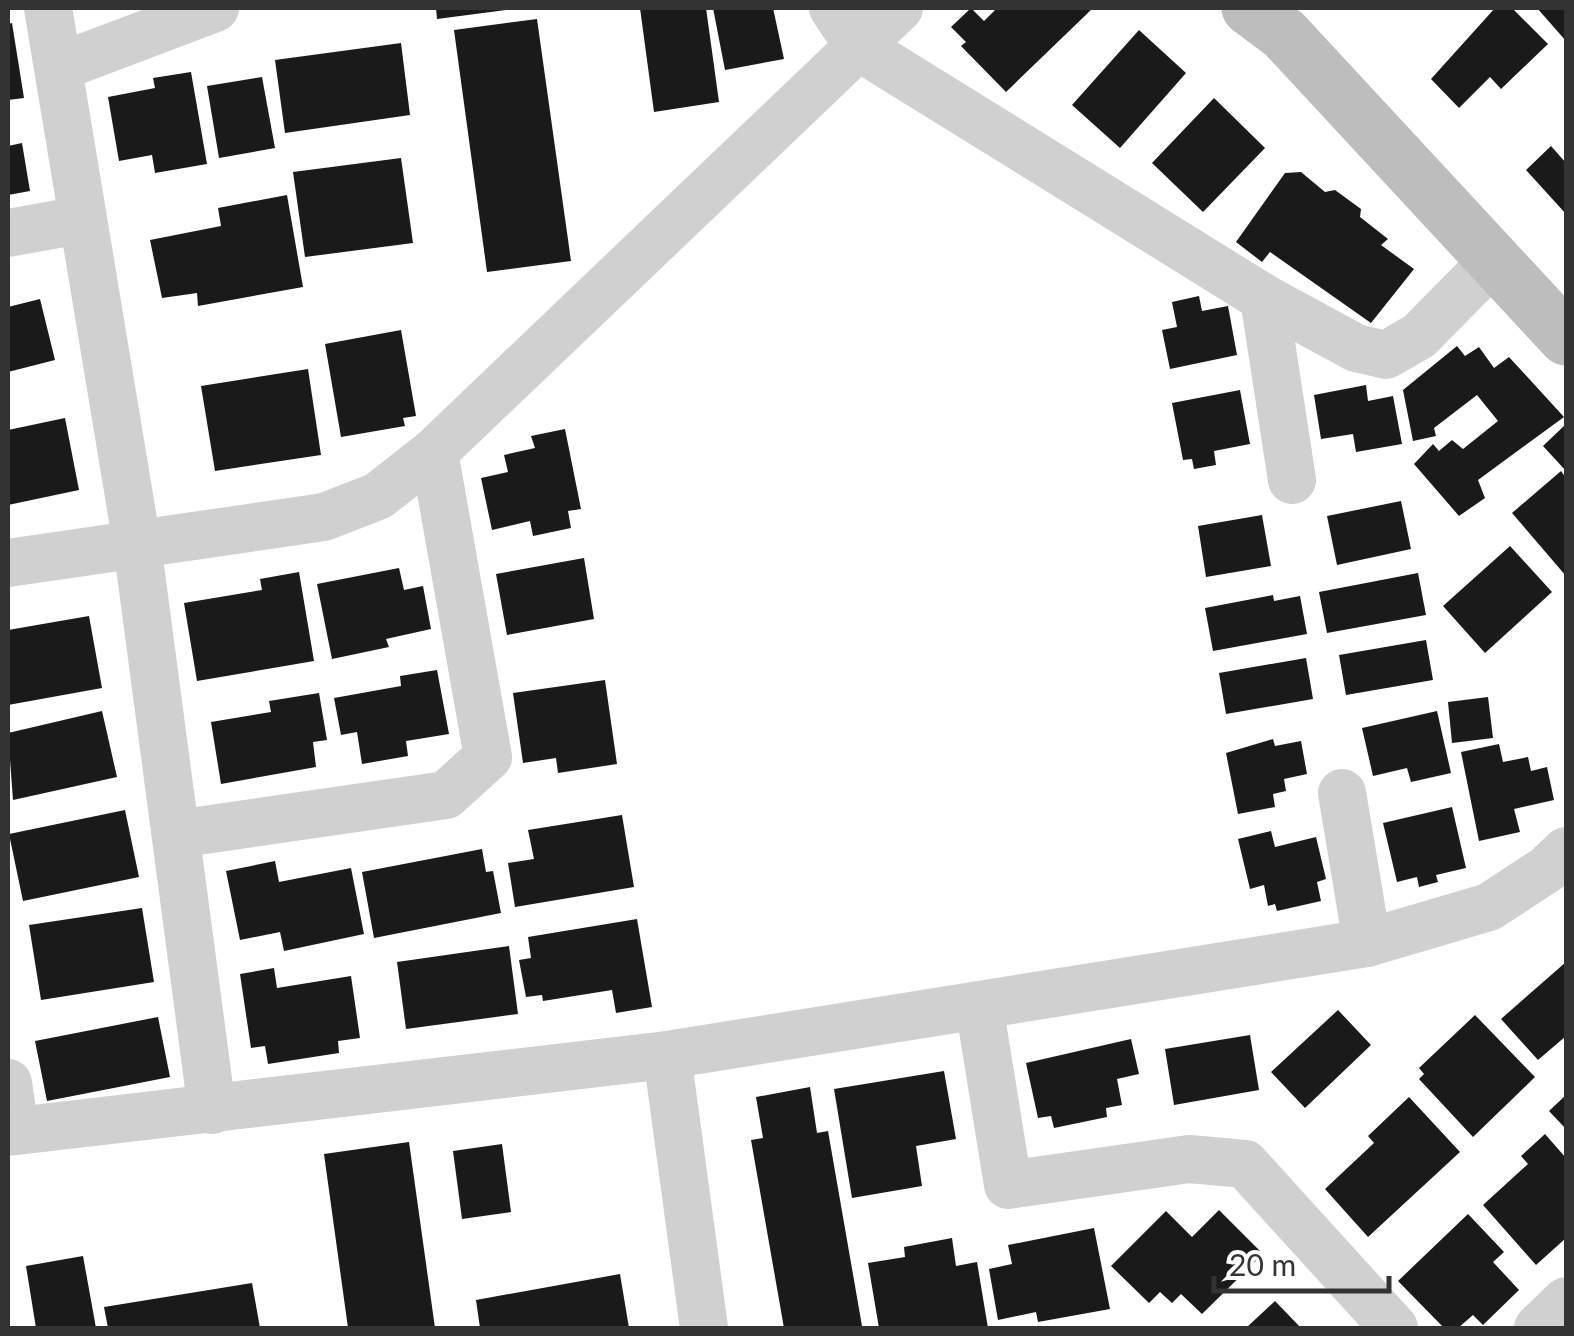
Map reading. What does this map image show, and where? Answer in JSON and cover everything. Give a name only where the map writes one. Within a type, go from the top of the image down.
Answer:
[{"type":"street","points":[[48,8],[136,544],[212,1110]]},
{"type":"street","points":[[60,67],[215,8]]},
{"type":"street","points":[[833,8],[859,47],[1264,298],[1356,348],[1386,355],[1419,336],[1495,259]]},
{"type":"street","points":[[8,563],[346,511],[378,496],[434,452],[900,8]]},
{"type":"street","points":[[1249,8],[1284,34],[1566,338]]},
{"type":"street","points":[[8,233],[80,220]]},
{"type":"street","points":[[1264,298],[1292,480]]},
{"type":"street","points":[[177,834],[446,796],[488,758],[434,452]]},
{"type":"street","points":[[1342,793],[1368,943]]},
{"type":"street","points":[[8,1082],[11,1131],[667,1055],[1368,943],[1489,907],[1547,869],[1566,850]]},
{"type":"street","points":[[979,1005],[1008,1185],[1188,1159],[1244,1164],[1394,1328]]},
{"type":"street","points":[[667,1055],[704,1328]]},
{"type":"street","points":[[1538,1328],[1566,1301]]},
{"type":"building","points":[[436,8],[505,8],[506,10],[437,19]]},
{"type":"building","points":[[640,8],[706,8],[719,102],[654,112]]},
{"type":"building","points":[[713,8],[773,8],[784,59],[725,70]]},
{"type":"building","points":[[971,8],[984,21],[997,8],[1093,8],[1006,92],[961,46],[966,42],[951,27]]},
{"type":"building","points":[[1495,8],[1512,8],[1548,44],[1501,89],[1490,77],[1459,108],[1431,79]]},
{"type":"building","points":[[1537,8],[1566,8],[1566,41]]},
{"type":"building","points":[[537,19],[571,261],[487,272],[454,30]]},
{"type":"building","points":[[12,23],[24,98],[8,100],[8,24]]},
{"type":"building","points":[[1139,30],[1186,73],[1120,148],[1072,105]]},
{"type":"building","points":[[401,43],[410,115],[285,133],[275,60]]},
{"type":"building","points":[[191,72],[207,164],[155,173],[152,155],[119,161],[108,97],[155,88],[153,78]]},
{"type":"building","points":[[262,77],[275,148],[219,158],[207,86]]},
{"type":"building","points":[[1214,98],[1265,148],[1203,212],[1152,163]]},
{"type":"building","points":[[22,143],[30,191],[8,195],[8,146]]},
{"type":"building","points":[[1551,146],[1566,163],[1566,214],[1526,170]]},
{"type":"building","points":[[401,158],[413,243],[305,257],[293,172]]},
{"type":"building","points":[[1301,172],[1325,192],[1335,190],[1361,209],[1360,217],[1388,239],[1381,245],[1414,269],[1371,323],[1270,252],[1262,262],[1236,242],[1285,173]]},
{"type":"building","points":[[287,195],[303,287],[198,306],[197,293],[162,298],[150,240],[221,226],[218,208]]},
{"type":"building","points":[[1199,296],[1202,311],[1228,306],[1237,355],[1170,369],[1162,330],[1177,327],[1172,302]]},
{"type":"building","points":[[40,299],[55,360],[8,372],[8,307]]},
{"type":"building","points":[[401,330],[416,416],[403,418],[405,426],[341,437],[325,344]]},
{"type":"building","points":[[1457,346],[1465,356],[1479,347],[1494,368],[1509,357],[1564,417],[1478,480],[1485,498],[1459,516],[1414,464],[1433,444],[1439,451],[1452,440],[1463,449],[1498,421],[1477,395],[1434,428],[1436,436],[1413,441],[1403,390]]},
{"type":"building","points":[[308,369],[321,455],[215,471],[201,386]]},
{"type":"building","points":[[1366,385],[1368,401],[1393,396],[1402,444],[1356,452],[1353,434],[1321,439],[1314,395]]},
{"type":"building","points":[[1240,390],[1250,444],[1214,451],[1216,465],[1194,469],[1192,459],[1183,460],[1172,403]]},
{"type":"building","points":[[65,418],[79,490],[8,505],[8,430]]},
{"type":"building","points":[[1566,424],[1566,471],[1543,446]]},
{"type":"building","points":[[565,429],[581,509],[568,511],[571,528],[533,536],[530,521],[492,530],[481,478],[508,472],[504,455],[535,448],[531,436]]},
{"type":"building","points":[[1561,471],[1566,478],[1566,576],[1512,513]]},
{"type":"building","points":[[1401,501],[1411,549],[1337,565],[1327,516]]},
{"type":"building","points":[[1262,515],[1271,566],[1206,577],[1198,526]]},
{"type":"building","points":[[1510,546],[1552,592],[1485,653],[1443,606]]},
{"type":"building","points":[[584,558],[594,619],[507,635],[496,574]]},
{"type":"building","points":[[399,568],[404,590],[423,586],[431,629],[386,639],[389,647],[332,659],[317,584]]},
{"type":"building","points":[[299,572],[314,661],[197,681],[184,603],[262,590],[260,579]]},
{"type":"building","points":[[1418,573],[1426,615],[1327,633],[1319,592]]},
{"type":"building","points":[[1273,595],[1274,601],[1300,596],[1307,634],[1213,651],[1205,608]]},
{"type":"building","points":[[89,616],[102,688],[8,705],[8,630]]},
{"type":"building","points":[[1426,640],[1433,680],[1346,695],[1339,655]]},
{"type":"building","points":[[1306,658],[1313,699],[1226,714],[1219,673]]},
{"type":"building","points":[[437,670],[449,734],[406,741],[408,756],[362,764],[357,732],[341,735],[334,698],[401,686],[400,676]]},
{"type":"building","points":[[605,680],[617,764],[558,773],[556,758],[523,763],[513,693]]},
{"type":"building","points":[[319,693],[327,740],[313,742],[316,767],[221,784],[211,722],[271,712],[269,701]]},
{"type":"building","points":[[1488,697],[1493,738],[1452,743],[1448,702]]},
{"type":"building","points":[[102,711],[117,777],[13,800],[8,733]]},
{"type":"building","points":[[1437,711],[1451,773],[1411,782],[1407,768],[1373,776],[1362,728]]},
{"type":"building","points":[[1273,739],[1275,746],[1301,741],[1307,774],[1284,779],[1286,791],[1273,794],[1275,807],[1238,814],[1226,753]]},
{"type":"building","points":[[1499,744],[1503,762],[1528,757],[1531,771],[1547,767],[1554,800],[1514,809],[1520,832],[1479,841],[1461,752]]},
{"type":"building","points":[[1452,807],[1466,868],[1436,875],[1438,882],[1419,887],[1417,877],[1397,882],[1383,823]]},
{"type":"building","points":[[125,810],[139,877],[23,901],[9,834]]},
{"type":"building","points":[[622,815],[634,887],[515,907],[508,863],[534,859],[528,830]]},
{"type":"building","points":[[1271,831],[1275,847],[1316,837],[1326,879],[1317,882],[1321,901],[1277,911],[1275,904],[1268,906],[1264,885],[1250,889],[1238,839]]},
{"type":"building","points":[[482,849],[486,872],[493,871],[501,913],[374,938],[362,872]]},
{"type":"building","points":[[275,861],[279,882],[351,868],[364,934],[284,951],[280,932],[240,940],[226,871]]},
{"type":"building","points":[[142,908],[154,982],[41,1000],[29,925]]},
{"type":"building","points":[[637,919],[652,1007],[616,1013],[612,990],[543,1001],[542,995],[526,997],[519,960],[531,958],[528,937]]},
{"type":"building","points":[[509,946],[518,1014],[406,1029],[397,962]]},
{"type":"building","points":[[1566,962],[1566,1036],[1538,1060],[1501,1019]]},
{"type":"building","points":[[274,968],[277,988],[351,976],[360,1038],[338,1041],[339,1053],[268,1064],[265,1046],[251,1048],[240,974]]},
{"type":"building","points":[[1338,1010],[1371,1045],[1305,1108],[1271,1072]]},
{"type":"building","points":[[1475,1015],[1535,1077],[1473,1137],[1419,1079],[1424,1074],[1419,1068]]},
{"type":"building","points":[[158,1017],[170,1077],[47,1101],[35,1041]]},
{"type":"building","points":[[1250,1035],[1259,1090],[1174,1105],[1165,1049]]},
{"type":"building","points":[[1131,1039],[1139,1074],[1117,1079],[1122,1105],[1106,1108],[1107,1117],[1054,1128],[1051,1116],[1038,1118],[1026,1063]]},
{"type":"building","points":[[944,1071],[956,1139],[916,1146],[922,1186],[852,1198],[834,1089]]},
{"type":"building","points":[[810,1087],[817,1133],[828,1131],[862,1326],[784,1328],[751,1140],[763,1138],[756,1097]]},
{"type":"building","points":[[1566,1095],[1566,1129],[1549,1111]]},
{"type":"building","points":[[1409,1097],[1460,1152],[1368,1237],[1325,1189],[1374,1143],[1368,1136]]},
{"type":"building","points":[[1545,1134],[1566,1158],[1566,1238],[1536,1265],[1483,1205],[1528,1164],[1521,1156]]},
{"type":"building","points":[[409,1142],[435,1328],[348,1328],[324,1154]]},
{"type":"building","points":[[502,1144],[511,1212],[462,1219],[453,1151]]},
{"type":"building","points":[[1219,1210],[1263,1254],[1202,1314],[1181,1294],[1172,1303],[1160,1292],[1149,1303],[1111,1266],[1166,1211],[1192,1237]]},
{"type":"building","points":[[1468,1214],[1504,1252],[1493,1262],[1519,1290],[1483,1325],[1473,1315],[1458,1328],[1444,1328],[1398,1281]]},
{"type":"building","points":[[1094,1228],[1110,1309],[1038,1322],[1036,1312],[998,1320],[989,1269],[1012,1264],[1008,1245]]},
{"type":"building","points":[[952,1238],[956,1266],[977,1262],[988,1328],[879,1328],[868,1263],[905,1257],[904,1247]]},
{"type":"building","points":[[83,1256],[96,1328],[36,1328],[26,1266]]},
{"type":"building","points":[[620,1274],[629,1328],[480,1328],[476,1300]]},
{"type":"building","points":[[252,1283],[260,1328],[108,1328],[104,1307]]},
{"type":"building","points":[[1275,1301],[1301,1328],[1246,1328]]}]
